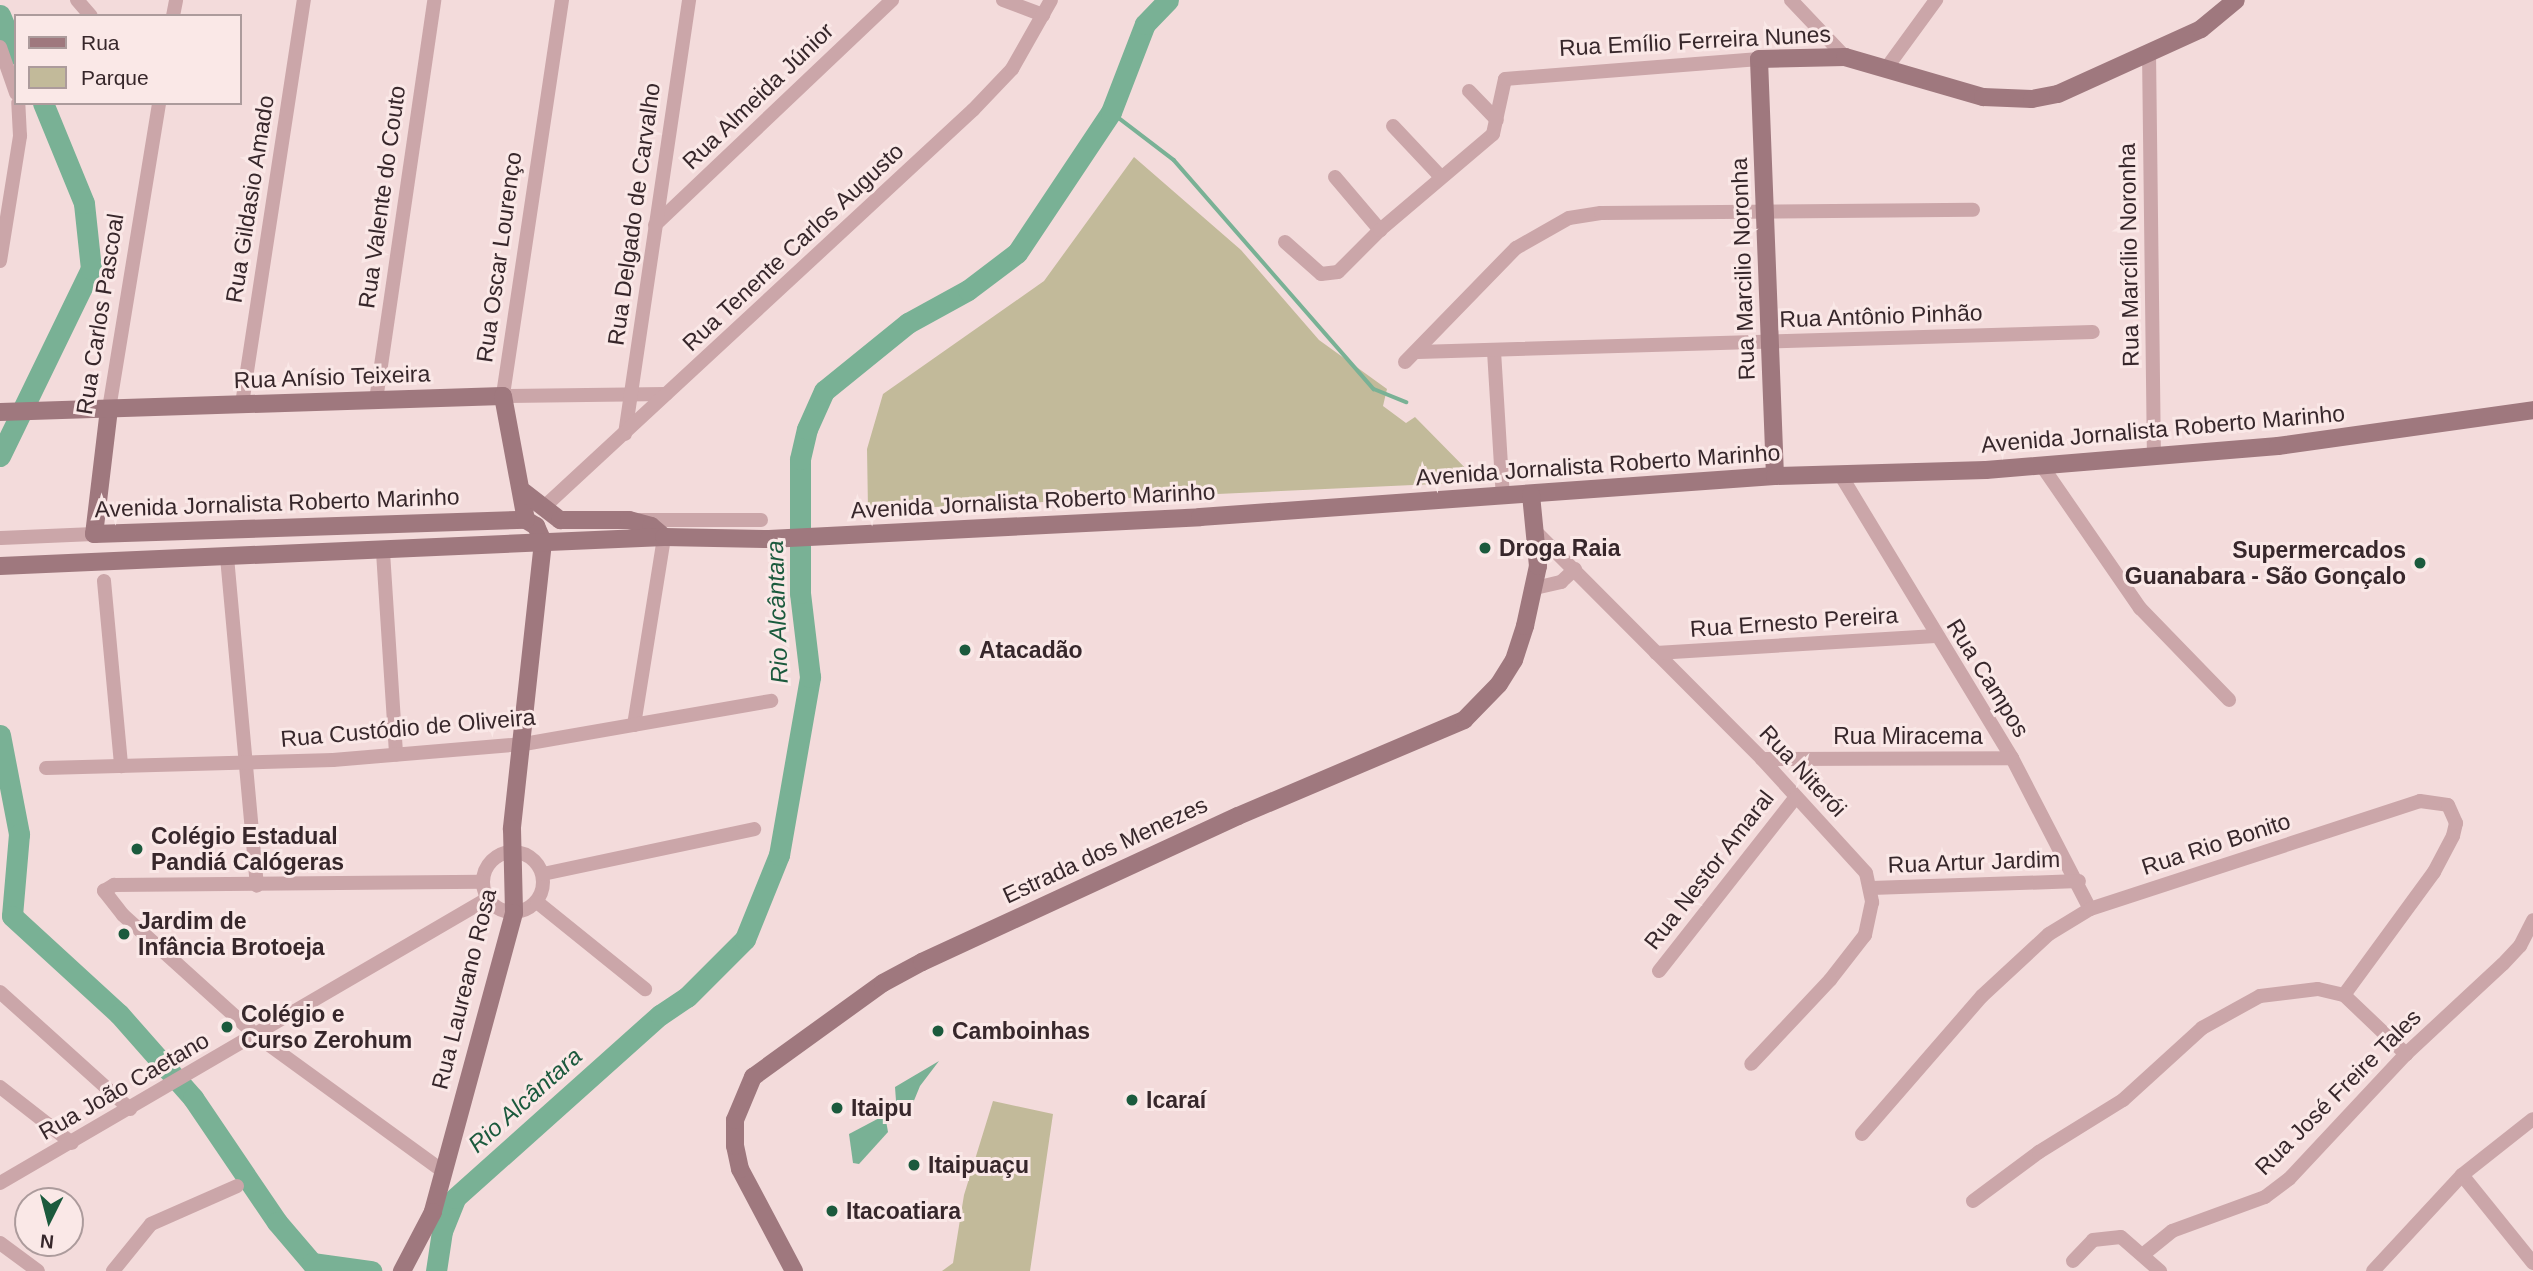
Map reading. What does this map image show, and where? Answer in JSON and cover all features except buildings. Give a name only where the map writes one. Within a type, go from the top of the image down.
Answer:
[{"type":"main road","name":"Rua Emílio Ferreira Nunes","points":[[1759,59],[1845,57],[1983,97],[2032,99],[2058,94],[2201,29],[2236,0]]},
{"type":"main road","name":"Rua Marcilio Noronha","points":[[1759,59],[1775,477]]},
{"type":"main road","name":"Rua Anísio Teixeira","points":[[5,412],[503,396]]},
{"type":"main road","name":"Rua Oscar Lourenço","points":[[503,396],[524,492],[526,520]]},
{"type":"main road","name":"Rua Carlos Pascoal","points":[[94,534],[109,409]]},
{"type":"main road","name":"Avenida Jornalista Roberto Marinho","points":[[3,566],[383,552],[664,537],[769,539],[1503,497],[1775,477],[2042,466],[2154,458],[2365,436],[2533,410]]},
{"type":"main road","name":"Avenida Jornalista Roberto Marinho","points":[[524,492],[542,508],[571,523],[629,520],[651,526],[664,537]]},
{"type":"main road","name":"Estrada dos Menezes","points":[[794,1271],[740,1169],[735,1146],[741,1098],[767,1063],[883,983],[922,962],[1238,816],[1464,720],[1488,698],[1514,660],[1535,588],[1538,534],[1531,494]]},
{"type":"main road","name":"Avenida Jornalista Roberto Marinho","points":[[94,534],[526,520]]},
{"type":"main road","points":[[526,520],[536,526],[543,542]]},
{"type":"main road","points":[[381,524],[383,552]]},
{"type":"main road","name":"Rua Laureano Rosa","points":[[403,1270],[424,1236],[444,1172],[514,913],[515,852],[512,829],[524,744],[543,542]]},
{"type":"street","points":[[77,0],[89,14]]},
{"type":"street","name":"Rua Gildasio Amado","points":[[242,404],[304,0]]},
{"type":"street","name":"Rua Valente do Couto","points":[[376,400],[434,0]]},
{"type":"street","name":"Rua Oscar Lourenço","points":[[503,396],[562,0]]},
{"type":"street","name":"Rua Delgado de Carvalho","points":[[625,434],[689,0]]},
{"type":"street","name":"Rua Almeida Júnior","points":[[655,225],[892,0]]},
{"type":"street","points":[[1003,0],[1043,15]]},
{"type":"street","name":"Rua Tenente Carlos Augusto","points":[[542,508],[973,110],[1013,69],[1051,0]]},
{"type":"street","points":[[1791,0],[1845,57]]},
{"type":"street","points":[[1885,69],[1936,0]]},
{"type":"street","points":[[0,47],[14,87]]},
{"type":"street","name":"Rua Marcílio Noronha","points":[[2149,52],[2154,458]]},
{"type":"street","name":"Rua Emílio Ferreira Nunes","points":[[1497,120],[1500,84],[1512,77],[1759,59]]},
{"type":"street","points":[[1285,242],[1312,269],[1333,275],[1380,230],[1493,134],[1497,120],[1469,91]]},
{"type":"street","points":[[0,261],[20,136],[19,105]]},
{"type":"street","name":"Rua Carlos Pascoal","points":[[109,409],[159,105]]},
{"type":"street","points":[[1393,126],[1441,177]]},
{"type":"street","points":[[1335,177],[1380,230]]},
{"type":"street","points":[[1405,362],[1418,352],[1516,248],[1569,218],[1601,213],[1765,214],[1973,210]]},
{"type":"street","name":"Rua Antônio Pinhão","points":[[1418,352],[2093,332]]},
{"type":"street","points":[[1494,351],[1503,497]]},
{"type":"street","name":"Rua Anísio Teixeira","points":[[503,396],[666,394]]},
{"type":"street","points":[[2042,466],[2140,608],[2229,700]]},
{"type":"street","name":"Rua Campos","points":[[1840,474],[1935,636],[2012,758],[2079,881],[2090,909]]},
{"type":"street","name":"Avenida Jornalista Roberto Marinho","points":[[629,520],[761,520]]},
{"type":"street","name":"Avenida Jornalista Roberto Marinho","points":[[1,538],[94,534]]},
{"type":"street","name":"Rua Niterói","points":[[1538,534],[1762,760],[1795,798],[1851,854],[1871,888]]},
{"type":"street","points":[[634,725],[664,537]]},
{"type":"street","points":[[383,552],[396,755]]},
{"type":"street","points":[[228,557],[257,886]]},
{"type":"street","points":[[1535,588],[1561,582],[1575,569]]},
{"type":"street","points":[[104,581],[121,766]]},
{"type":"street","name":"Rua Ernesto Pereira","points":[[1656,653],[1935,636]]},
{"type":"street","name":"Rua Custódio de Oliveira","points":[[46,768],[396,755],[524,744],[771,701]]},
{"type":"street","name":"Rua Miracema","points":[[1762,760],[2012,758]]},
{"type":"street","name":"Rua Nestor Amaral","points":[[1659,971],[1795,798]]},
{"type":"street","name":"Rua Rio Bonito","points":[[1862,1134],[1982,996],[2049,934],[2090,909],[2420,801],[2448,805],[2456,823],[2453,836],[2434,872],[2344,995]]},
{"type":"street","points":[[543,874],[754,829]]},
{"type":"street","points":[[537,902],[514,913],[487,899],[482,882],[490,862],[515,852],[528,856],[543,874]]},
{"type":"street","points":[[537,902],[543,874]]},
{"type":"street","name":"Rua Artur Jardim","points":[[1871,888],[2079,881]]},
{"type":"street","points":[[444,1172],[258,1037],[123,915],[104,891],[114,885],[257,886],[482,882]]},
{"type":"street","points":[[1751,1065],[1856,950],[1871,918],[1871,888]]},
{"type":"street","name":"Rua João Caetano","points":[[0,1183],[258,1037],[487,899]]},
{"type":"street","points":[[537,902],[646,989]]},
{"type":"street","name":"Rua José Freire Tales","points":[[2145,1253],[2172,1231],[2265,1197],[2288,1179],[2406,1054],[2503,964],[2519,946],[2533,920]]},
{"type":"street","points":[[1973,1202],[2039,1152],[2106,1114],[2227,1011],[2294,989],[2344,995],[2406,1054]]},
{"type":"street","points":[[0,992],[130,1110]]},
{"type":"street","points":[[0,1087],[72,1143]]},
{"type":"street","points":[[2373,1271],[2462,1175],[2533,1119]]},
{"type":"street","points":[[2462,1175],[2533,1263]]},
{"type":"street","points":[[114,1271],[151,1224],[237,1186]]},
{"type":"street","points":[[2073,1261],[2093,1240],[2109,1235],[2122,1237],[2145,1253],[2160,1271]]},
{"type":"street","points":[[0,1243],[38,1271]]},
{"type":"green space","points":[[1134,157],[1241,250],[1319,340],[1387,389],[1383,406],[1406,423],[1415,417],[1479,482],[868,510],[867,449],[883,394],[1044,281]]},
{"type":"green space","points":[[993,1101],[1053,1114],[1030,1271],[942,1271],[953,1263],[964,1195]]},
{"type":"shaded area","points":[[939,1061],[920,1086],[913,1103],[904,1106],[896,1101],[895,1087]]},
{"type":"shaded area","points":[[885,1115],[888,1132],[859,1164],[853,1163],[849,1134]]},
{"type":"waterway","name":"Rio Alcântara","points":[[436,1271],[442,1231],[455,1198],[660,1015],[687,997],[745,939],[779,855],[810,677],[800,593],[800,459],[807,429],[824,391],[908,323],[968,290],[1017,253],[1111,112],[1145,24],[1168,0]]},
{"type":"waterway","points":[[0,15],[14,49]]},
{"type":"waterway","points":[[0,456],[91,269],[84,203],[44,105]]},
{"type":"waterway","points":[[1111,112],[1174,160],[1374,389],[1407,402]]},
{"type":"waterway","points":[[0,735],[19,834],[12,916],[119,1014],[193,1098],[277,1222],[312,1263],[371,1271]]},
{"type":"place","name":"Droga Raia","points":[[1485,548]]},
{"type":"place","name":"Supermercados Guanabara - São Gonçalo","points":[[2420,563]]},
{"type":"place","name":"Atacadão","points":[[965,650]]},
{"type":"place","name":"Colégio Estadual Pandiá Calógeras","points":[[137,849]]},
{"type":"place","name":"Jardim de Infância Brotoeja","points":[[124,934]]},
{"type":"place","name":"Colégio e Curso Zerohum","points":[[227,1027]]},
{"type":"place","name":"Camboinhas","points":[[938,1031]]},
{"type":"place","name":"Icaraí","points":[[1132,1100]]},
{"type":"place","name":"Itaipu","points":[[837,1108]]},
{"type":"place","name":"Itaipuaçu","points":[[914,1165]]},
{"type":"place","name":"Itacoatiara","points":[[832,1211]]}]
